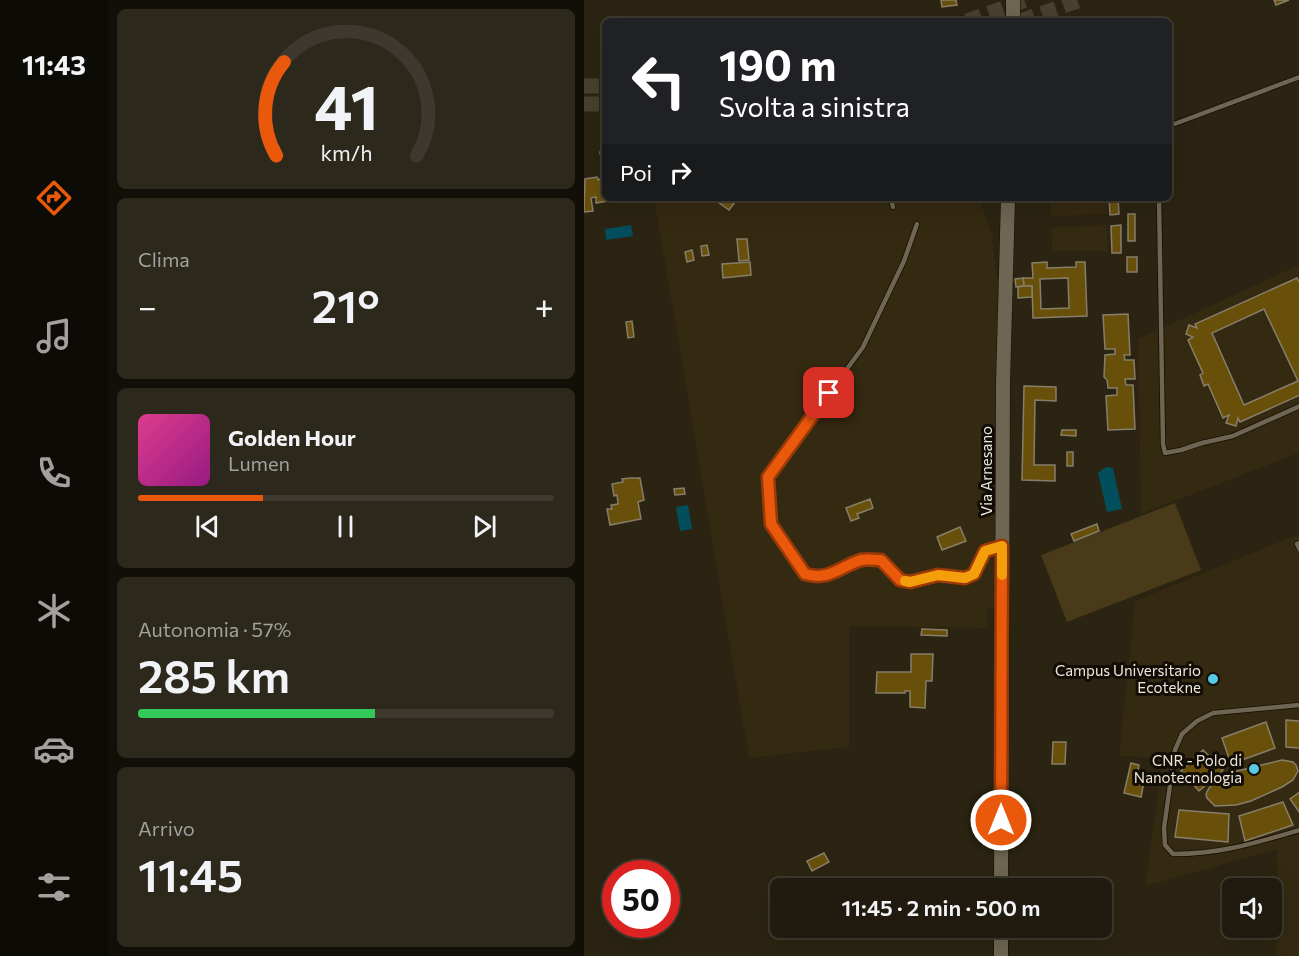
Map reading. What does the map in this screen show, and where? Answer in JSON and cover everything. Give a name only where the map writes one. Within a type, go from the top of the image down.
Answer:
[{"type":"main road","points":[[1013,0],[1013,18]]},
{"type":"main road","name":"Via Arnesano","points":[[1001,878],[1003,384],[1008,201]]},
{"type":"main road","points":[[1001,938],[1001,956]]},
{"type":"lane","points":[[1172,125],[1300,77]]},
{"type":"lane","points":[[892,201],[893,207]]},
{"type":"lane","points":[[1159,201],[1165,453],[1233,436],[1300,406]]},
{"type":"lane","points":[[917,225],[904,261],[863,347],[768,477],[771,524],[805,574],[817,578],[828,576],[864,559],[881,560],[900,580],[910,582],[938,575],[965,578],[974,574],[985,551],[1002,546]]},
{"type":"lane","points":[[1300,543],[1297,544],[1300,550]]},
{"type":"lane","points":[[1300,705],[1213,713],[1197,721],[1182,734],[1175,750],[1164,828],[1165,845],[1173,854],[1199,854],[1234,849],[1300,830]]},
{"type":"shaded area","points":[[655,201],[980,201],[992,236],[997,279],[1002,282],[997,543],[994,544],[995,551],[999,552],[998,608],[987,608],[987,628],[849,626],[849,747],[749,758]]},
{"type":"shaded area","points":[[1050,201],[1107,201],[1107,214],[1051,216]]},
{"type":"shaded area","points":[[1107,225],[1108,251],[1052,251],[1051,227]]},
{"type":"shaded area","points":[[1299,265],[1299,453],[1141,514],[1138,339]]},
{"type":"shaded area","points":[[1175,503],[1201,570],[1067,622],[1041,555]]},
{"type":"shaded area","name":"Campus Universitario Ecotekne","points":[[1299,534],[1299,956],[1276,956],[1276,938],[1282,938],[1282,878],[1277,878],[1277,849],[1145,886],[1163,758],[1119,756],[1135,601]]},
{"type":"water","points":[[631,225],[633,236],[606,240],[605,229]]},
{"type":"water","points":[[1106,467],[1113,468],[1122,509],[1107,512],[1098,473]]},
{"type":"water","points":[[688,505],[692,529],[680,531],[676,507]]},
{"type":"building","points":[[941,0],[956,0],[957,5],[942,7]]},
{"type":"building","points":[[1274,0],[1289,0],[1276,5]]},
{"type":"building","points":[[602,178],[602,201],[608,201],[596,203],[596,197],[591,198],[593,211],[584,212],[585,179]]},
{"type":"building","points":[[719,201],[736,201],[729,210]]},
{"type":"building","points":[[1109,201],[1118,201],[1119,214],[1110,215]]},
{"type":"building","points":[[1128,214],[1135,214],[1135,241],[1128,241]]},
{"type":"building","points":[[1121,225],[1121,253],[1112,253],[1111,226]]},
{"type":"building","points":[[737,239],[747,239],[749,260],[739,261]]},
{"type":"building","points":[[707,245],[709,255],[702,256],[701,246]]},
{"type":"building","points":[[692,250],[694,260],[687,262],[685,252]]},
{"type":"building","points":[[1127,257],[1137,257],[1137,272],[1127,272]]},
{"type":"building","points":[[750,262],[751,275],[723,278],[722,264]]},
{"type":"building","points":[[1047,262],[1047,268],[1076,267],[1076,262],[1085,262],[1087,316],[1033,318],[1032,286],[1024,286],[1023,278],[1033,278],[1032,263]],"holes":[[[1068,278],[1069,308],[1041,309],[1040,279]]]},
{"type":"building","points":[[1023,278],[1024,286],[1016,287],[1015,279]]},
{"type":"building","points":[[1297,278],[1300,283],[1300,395],[1240,422],[1238,418],[1236,426],[1226,423],[1229,415],[1223,418],[1208,384],[1204,386],[1200,375],[1203,373],[1188,340],[1193,337],[1186,334],[1189,325],[1197,328],[1195,324]],"holes":[[[1264,309],[1298,381],[1244,405],[1212,333]]]},
{"type":"building","points":[[1032,286],[1032,297],[1018,298],[1018,287]]},
{"type":"building","points":[[1128,314],[1130,355],[1124,355],[1125,360],[1134,360],[1135,379],[1125,379],[1126,385],[1133,385],[1135,429],[1108,430],[1106,396],[1117,395],[1117,388],[1108,388],[1104,377],[1105,355],[1115,354],[1115,349],[1105,349],[1103,315]]},
{"type":"building","points":[[632,321],[634,337],[628,338],[626,322]]},
{"type":"building","points":[[1024,386],[1056,387],[1056,401],[1035,400],[1034,465],[1055,465],[1055,481],[1022,480]]},
{"type":"building","points":[[1062,430],[1076,430],[1076,436],[1061,435]]},
{"type":"building","points":[[1067,452],[1073,452],[1073,466],[1067,466]]},
{"type":"building","points":[[630,478],[640,478],[644,500],[638,502],[641,519],[610,525],[607,509],[612,509],[611,505],[618,504],[612,484]]},
{"type":"building","points":[[684,488],[685,494],[675,495],[674,489]]},
{"type":"building","points":[[870,499],[873,508],[857,514],[859,518],[851,521],[846,508]]},
{"type":"building","points":[[1097,524],[1099,531],[1074,541],[1071,534]]},
{"type":"building","points":[[960,527],[966,541],[942,550],[937,537]]},
{"type":"building","points":[[922,629],[947,630],[947,636],[921,635]]},
{"type":"building","points":[[911,654],[933,654],[932,681],[926,681],[925,708],[910,707],[910,691],[876,693],[877,672],[911,672]]},
{"type":"building","points":[[1286,720],[1300,721],[1300,748],[1286,747]]},
{"type":"building","points":[[1266,722],[1275,748],[1231,764],[1222,738]]},
{"type":"building","points":[[1053,742],[1066,742],[1065,764],[1052,764]]},
{"type":"building","points":[[1203,750],[1223,770],[1199,791],[1181,771]]},
{"type":"building","points":[[1282,760],[1293,762],[1298,771],[1293,780],[1282,787],[1236,805],[1215,806],[1207,798],[1209,788],[1237,771]]},
{"type":"building","points":[[1131,763],[1139,765],[1136,780],[1144,782],[1141,797],[1124,793]]},
{"type":"building","points":[[1300,792],[1300,813],[1290,799]]},
{"type":"building","points":[[1283,802],[1293,825],[1245,841],[1239,816]]},
{"type":"building","points":[[1179,810],[1229,814],[1228,842],[1175,837]]},
{"type":"building","points":[[824,853],[829,862],[812,871],[807,861]]},
{"type":"tunnel","points":[[975,18],[1026,0]]},
{"type":"tunnel","points":[[1029,18],[1081,0]]},
{"type":"tunnel","points":[[584,86],[602,86]]},
{"type":"tunnel","points":[[584,104],[602,104]]},
{"type":"slow traffic","points":[[905,581],[910,582],[938,575],[965,578],[974,574],[985,551],[1002,546],[1002,575]]},
{"type":"place","name":"Campus Universitario Ecotekne","points":[[1213,679]]},
{"type":"place","name":"CNR - Polo di Nanotecnologia","points":[[1254,769]]},
{"type":"route","points":[[829,393],[768,477],[771,524],[796,564],[805,574],[817,578],[828,576],[864,559],[881,560],[900,580],[910,582],[938,575],[965,578],[974,574],[985,551],[1002,546],[1001,820]]}]
